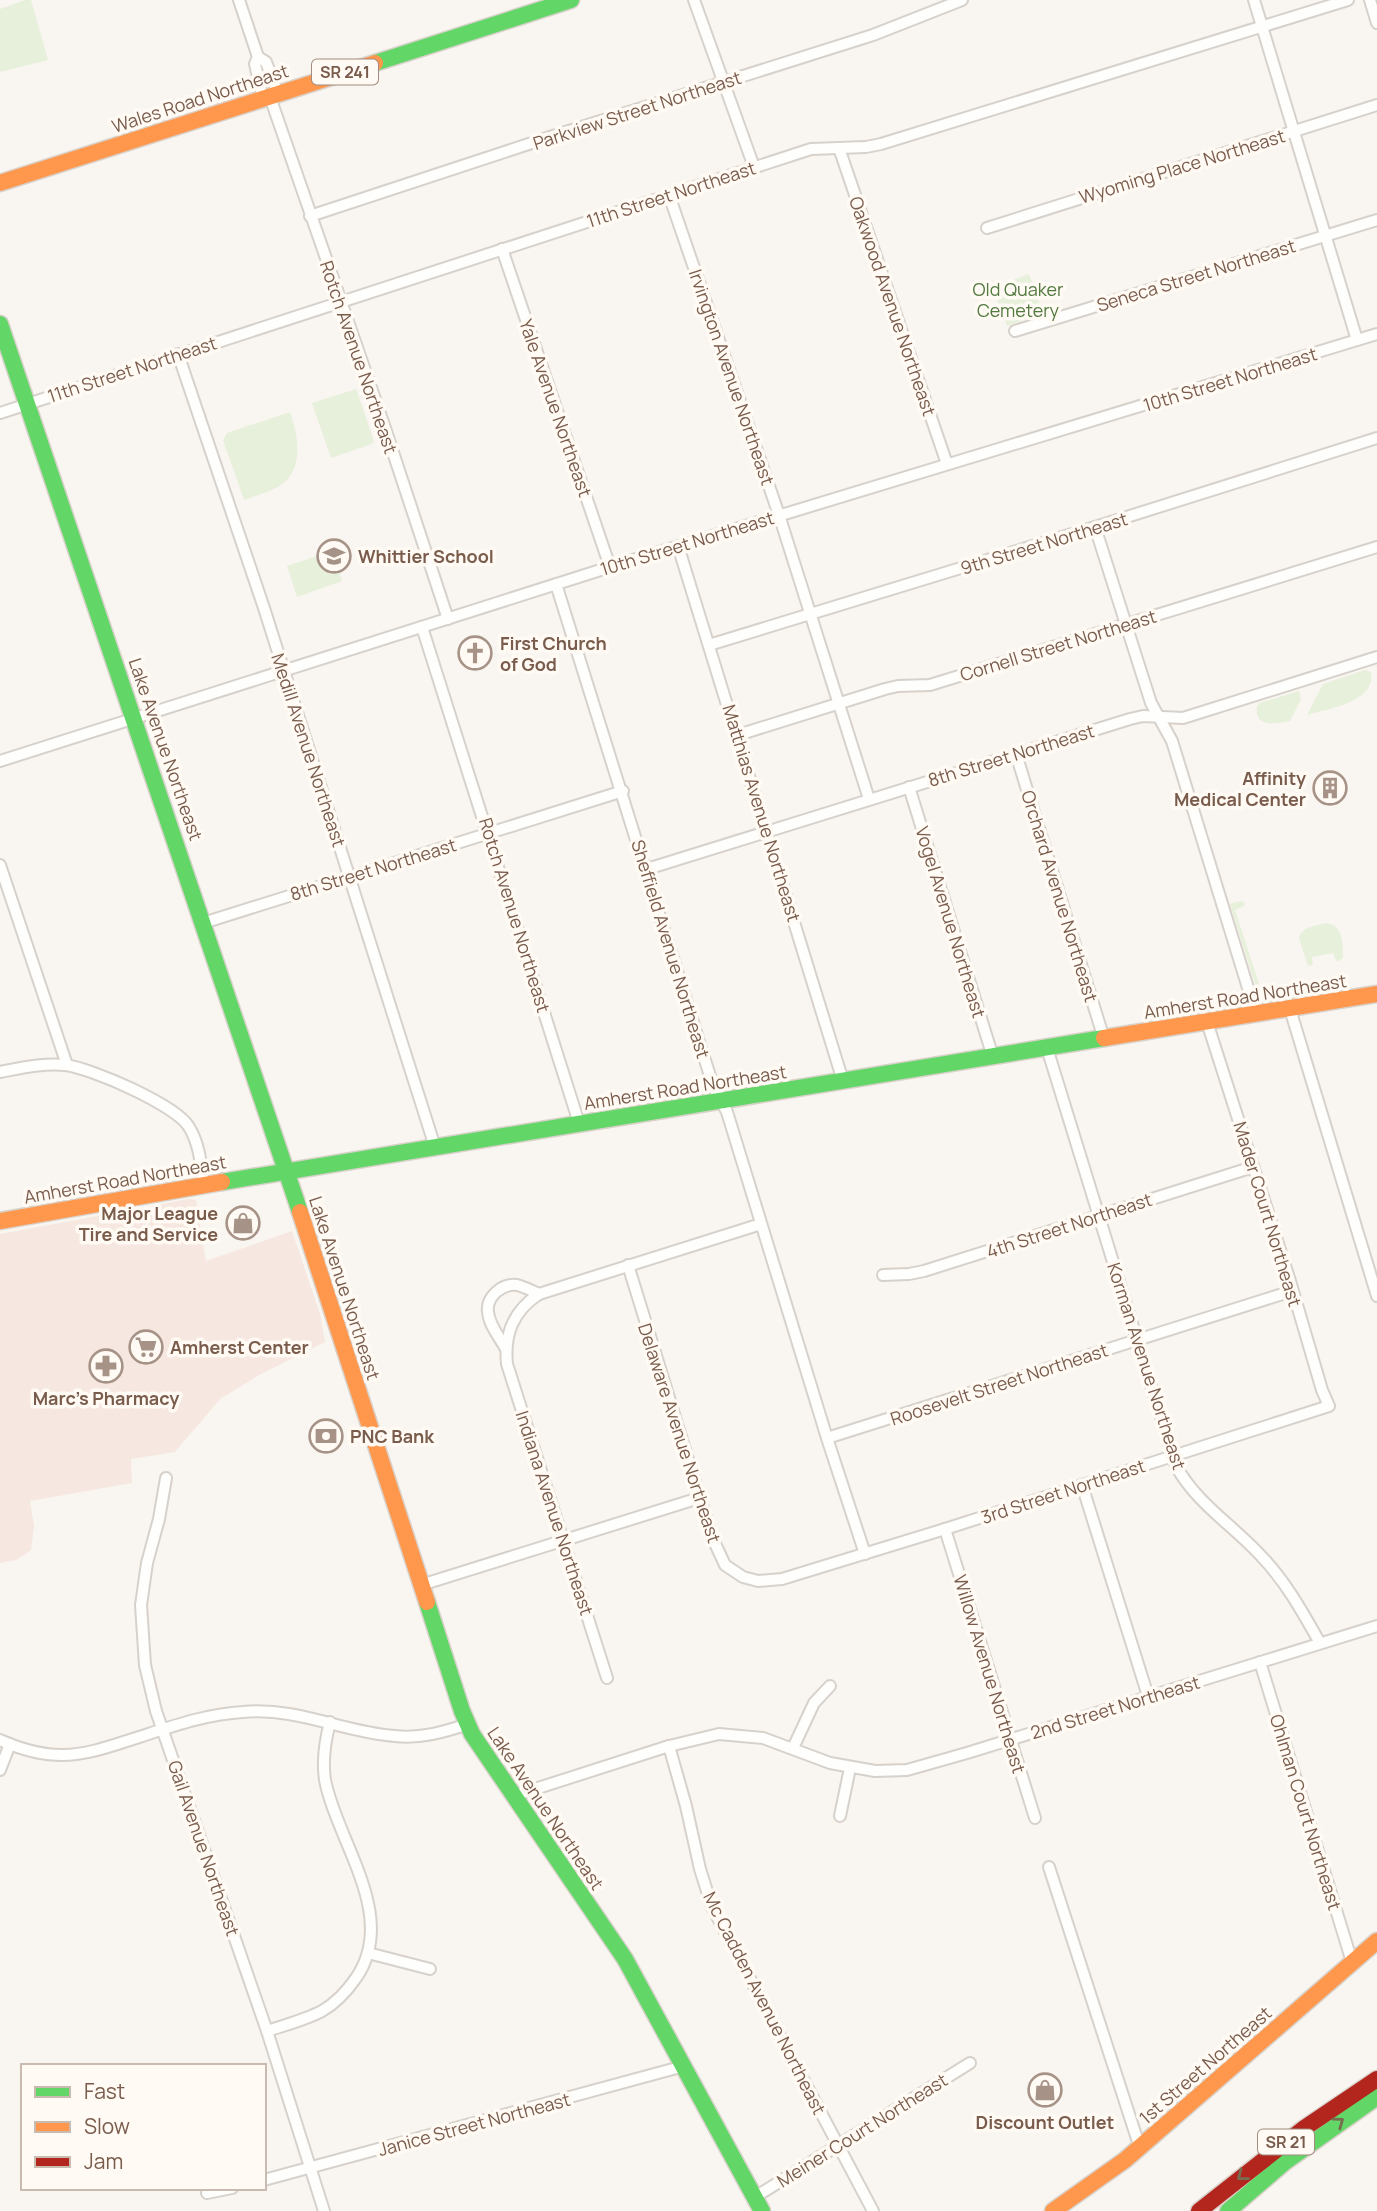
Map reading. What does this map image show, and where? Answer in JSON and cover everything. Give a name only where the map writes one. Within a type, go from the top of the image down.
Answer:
[{"type":"main road","name":"Wales Road Northeast","points":[[0,183],[571,0]]},
{"type":"main road","name":"Lake Avenue Northeast","points":[[0,324],[287,1171],[468,1724],[477,1744],[614,1942],[759,2204]]},
{"type":"main road","name":"Amherst Road Northeast","points":[[0,1221],[287,1171],[1377,994]]},
{"type":"main road","name":"1st Street Northeast","points":[[1052,2211],[1106,2175],[1140,2147],[1377,1941]]},
{"type":"main road","name":"SR 21","points":[[1199,2211],[1303,2129],[1377,2079]]},
{"type":"main road","name":"SR 21","points":[[1228,2211],[1285,2162],[1377,2096]]},
{"type":"street","name":"Rotch Avenue Northeast","points":[[239,0],[258,57],[266,62],[270,96],[447,619]]},
{"type":"street","points":[[694,0],[754,167]]},
{"type":"street","name":"Parkview Street Northeast","points":[[310,216],[873,36],[962,0]]},
{"type":"street","points":[[1254,0],[1357,340]]},
{"type":"street","name":"11th Street Northeast","points":[[0,413],[811,149],[881,144],[1348,0]]},
{"type":"street","points":[[1370,0],[1377,23]]},
{"type":"street","name":"Wyoming Place Northeast","points":[[987,228],[1377,105]]},
{"type":"street","name":"Oakwood Avenue Northeast","points":[[839,148],[947,464]]},
{"type":"street","name":"Irvington Avenue Northeast","points":[[670,195],[779,515],[870,799]]},
{"type":"street","name":"Seneca Street Northeast","points":[[1015,331],[1377,220]]},
{"type":"street","name":"Yale Avenue Northeast","points":[[502,249],[610,567]]},
{"type":"street","name":"10th Street Northeast","points":[[0,761],[610,567],[1377,334]]},
{"type":"street","name":"Medill Avenue Northeast","points":[[178,354],[284,671],[435,1147]]},
{"type":"street","name":"9th Street Northeast","points":[[709,645],[1377,438]]},
{"type":"street","points":[[1095,527],[1152,703],[1172,741],[1256,1014]]},
{"type":"street","name":"Matthias Avenue Northeast","points":[[678,546],[843,1081]]},
{"type":"street","name":"Cornell Street Northeast","points":[[738,735],[898,686],[930,685],[1377,547]]},
{"type":"street","name":"Sheffield Avenue Northeast","points":[[556,584],[702,1051],[714,1088],[722,1100],[864,1554]]},
{"type":"street","name":"Rotch Avenue Northeast","points":[[422,627],[579,1123]]},
{"type":"street","name":"8th Street Northeast","points":[[647,869],[1130,719],[1143,716],[1183,718],[1377,657]]},
{"type":"street","name":"Orchard Avenue Northeast","points":[[1016,754],[1104,1039]]},
{"type":"street","name":"Vogel Avenue Northeast","points":[[909,787],[993,1057]]},
{"type":"street","name":"8th Street Northeast","points":[[203,923],[622,791]]},
{"type":"street","points":[[0,866],[67,1065]]},
{"type":"street","points":[[1290,1009],[1377,1296]]},
{"type":"street","name":"Mader Court Northeast","points":[[1207,1022],[1329,1406]]},
{"type":"street","name":"Korman Avenue Northeast","points":[[1046,1048],[1172,1456],[1190,1488],[1273,1569],[1320,1643]]},
{"type":"street","points":[[0,1072],[44,1065],[67,1065],[90,1070],[163,1105],[185,1121],[191,1129],[200,1153],[204,1185]]},
{"type":"street","name":"4th Street Northeast","points":[[883,1275],[924,1271],[1253,1167]]},
{"type":"street","points":[[539,1294],[761,1224]]},
{"type":"street","name":"Delaware Avenue Northeast","points":[[628,1265],[699,1498],[719,1554],[730,1569],[743,1577],[758,1581],[782,1579],[797,1574]]},
{"type":"street","name":"Indiana Avenue Northeast","points":[[506,1349],[488,1316],[488,1309],[498,1290],[520,1286],[539,1294],[512,1320],[506,1349],[507,1364],[607,1678]]},
{"type":"street","name":"Roosevelt Street Northeast","points":[[827,1438],[1292,1291]]},
{"type":"street","name":"3rd Street Northeast","points":[[797,1574],[1329,1406]]},
{"type":"street","name":"Gail Avenue Northeast","points":[[166,1478],[159,1519],[146,1563],[141,1605],[145,1665],[162,1729],[267,2031],[324,2211]]},
{"type":"street","points":[[1082,1485],[1147,1696]]},
{"type":"street","points":[[421,1585],[699,1498]]},
{"type":"street","name":"Willow Avenue Northeast","points":[[945,1529],[1035,1818]]},
{"type":"street","name":"2nd Street Northeast","points":[[513,1796],[669,1746],[706,1736],[732,1734],[763,1738],[850,1768],[875,1771],[907,1770],[1377,1626]]},
{"type":"street","name":"Ohlman Court Northeast","points":[[1260,1662],[1352,1962]]},
{"type":"street","points":[[793,1748],[814,1703],[830,1686]]},
{"type":"street","points":[[0,1770],[5,1742],[37,1753],[63,1755],[107,1748],[162,1729],[215,1716],[260,1711],[303,1715],[373,1734],[408,1737],[468,1724]]},
{"type":"street","points":[[267,2031],[310,2017],[331,2006],[349,1988],[368,1953],[371,1927],[368,1903],[326,1780],[324,1749],[330,1722]]},
{"type":"street","name":"Mc Cadden Avenue Northeast","points":[[669,1746],[712,1907],[873,2211]]},
{"type":"street","points":[[840,1816],[850,1768]]},
{"type":"street","points":[[1049,1867],[1140,2147]]},
{"type":"street","points":[[368,1953],[430,1969]]},
{"type":"street","name":"Meiner Court Northeast","points":[[759,2204],[838,2144],[970,2063]]},
{"type":"street","name":"Janice Street Northeast","points":[[266,2179],[684,2066]]},
{"type":"street","points":[[207,2193],[222,2190]]},
{"type":"shaded area","points":[[189,1199],[196,1200],[206,1261],[292,1231],[320,1314],[325,1342],[261,1374],[220,1399],[175,1452],[131,1459],[132,1483],[30,1501],[34,1526],[31,1550],[16,1560],[0,1563],[0,1234]]},
{"type":"green space","points":[[31,0],[48,60],[0,72],[0,9]]},
{"type":"green space","name":"Old Quaker Cemetery","points":[[1029,274],[1043,313],[1007,326],[993,287]]},
{"type":"green space","points":[[356,389],[374,441],[331,458],[312,403]]},
{"type":"green space","points":[[290,412],[297,444],[296,464],[292,473],[276,488],[244,500],[223,440],[227,433]]},
{"type":"green space","points":[[332,551],[342,581],[297,597],[287,566]]},
{"type":"green space","points":[[1365,670],[1371,672],[1371,682],[1359,697],[1338,707],[1307,715],[1323,684]]},
{"type":"green space","points":[[1299,691],[1301,699],[1290,721],[1267,723],[1259,718],[1257,706],[1260,703]]},
{"type":"green space","points":[[1241,901],[1245,903],[1244,906],[1235,910],[1262,993],[1293,990],[1292,982],[1296,979],[1303,992],[1301,997],[1261,1003],[1230,904]]},
{"type":"green space","points":[[1325,923],[1331,924],[1339,931],[1343,958],[1337,962],[1333,953],[1312,957],[1313,965],[1308,966],[1300,934]]},
{"type":"traffic: fast","points":[[375,63],[571,0]]},
{"type":"traffic: fast","points":[[0,324],[300,1212]]},
{"type":"traffic: fast","points":[[222,1182],[1104,1038]]},
{"type":"traffic: fast","points":[[427,1602],[472,1734],[625,1959],[762,2211]]},
{"type":"traffic: fast","points":[[1228,2211],[1285,2162],[1377,2097]]},
{"type":"traffic: slow","points":[[0,183],[375,63]]},
{"type":"traffic: slow","points":[[1104,1038],[1377,994]]},
{"type":"traffic: slow","points":[[0,1221],[222,1182]]},
{"type":"traffic: slow","points":[[300,1212],[427,1602]]},
{"type":"traffic: slow","points":[[1053,2211],[1125,2160],[1377,1941]]},
{"type":"traffic: jam","points":[[1199,2211],[1303,2129],[1377,2079]]},
{"type":"place","name":"Whittier School","points":[[334,556]]},
{"type":"place","name":"First Church of God","points":[[475,653]]},
{"type":"place","name":"Affinity Medical Center","points":[[1330,788]]},
{"type":"place","name":"Major League Tire and Service","points":[[243,1223]]},
{"type":"place","name":"Amherst Center","points":[[146,1347]]},
{"type":"place","name":"Marc's Pharmacy","points":[[106,1366]]},
{"type":"place","name":"PNC Bank","points":[[326,1436]]},
{"type":"place","name":"Discount Outlet","points":[[1045,2090]]}]
